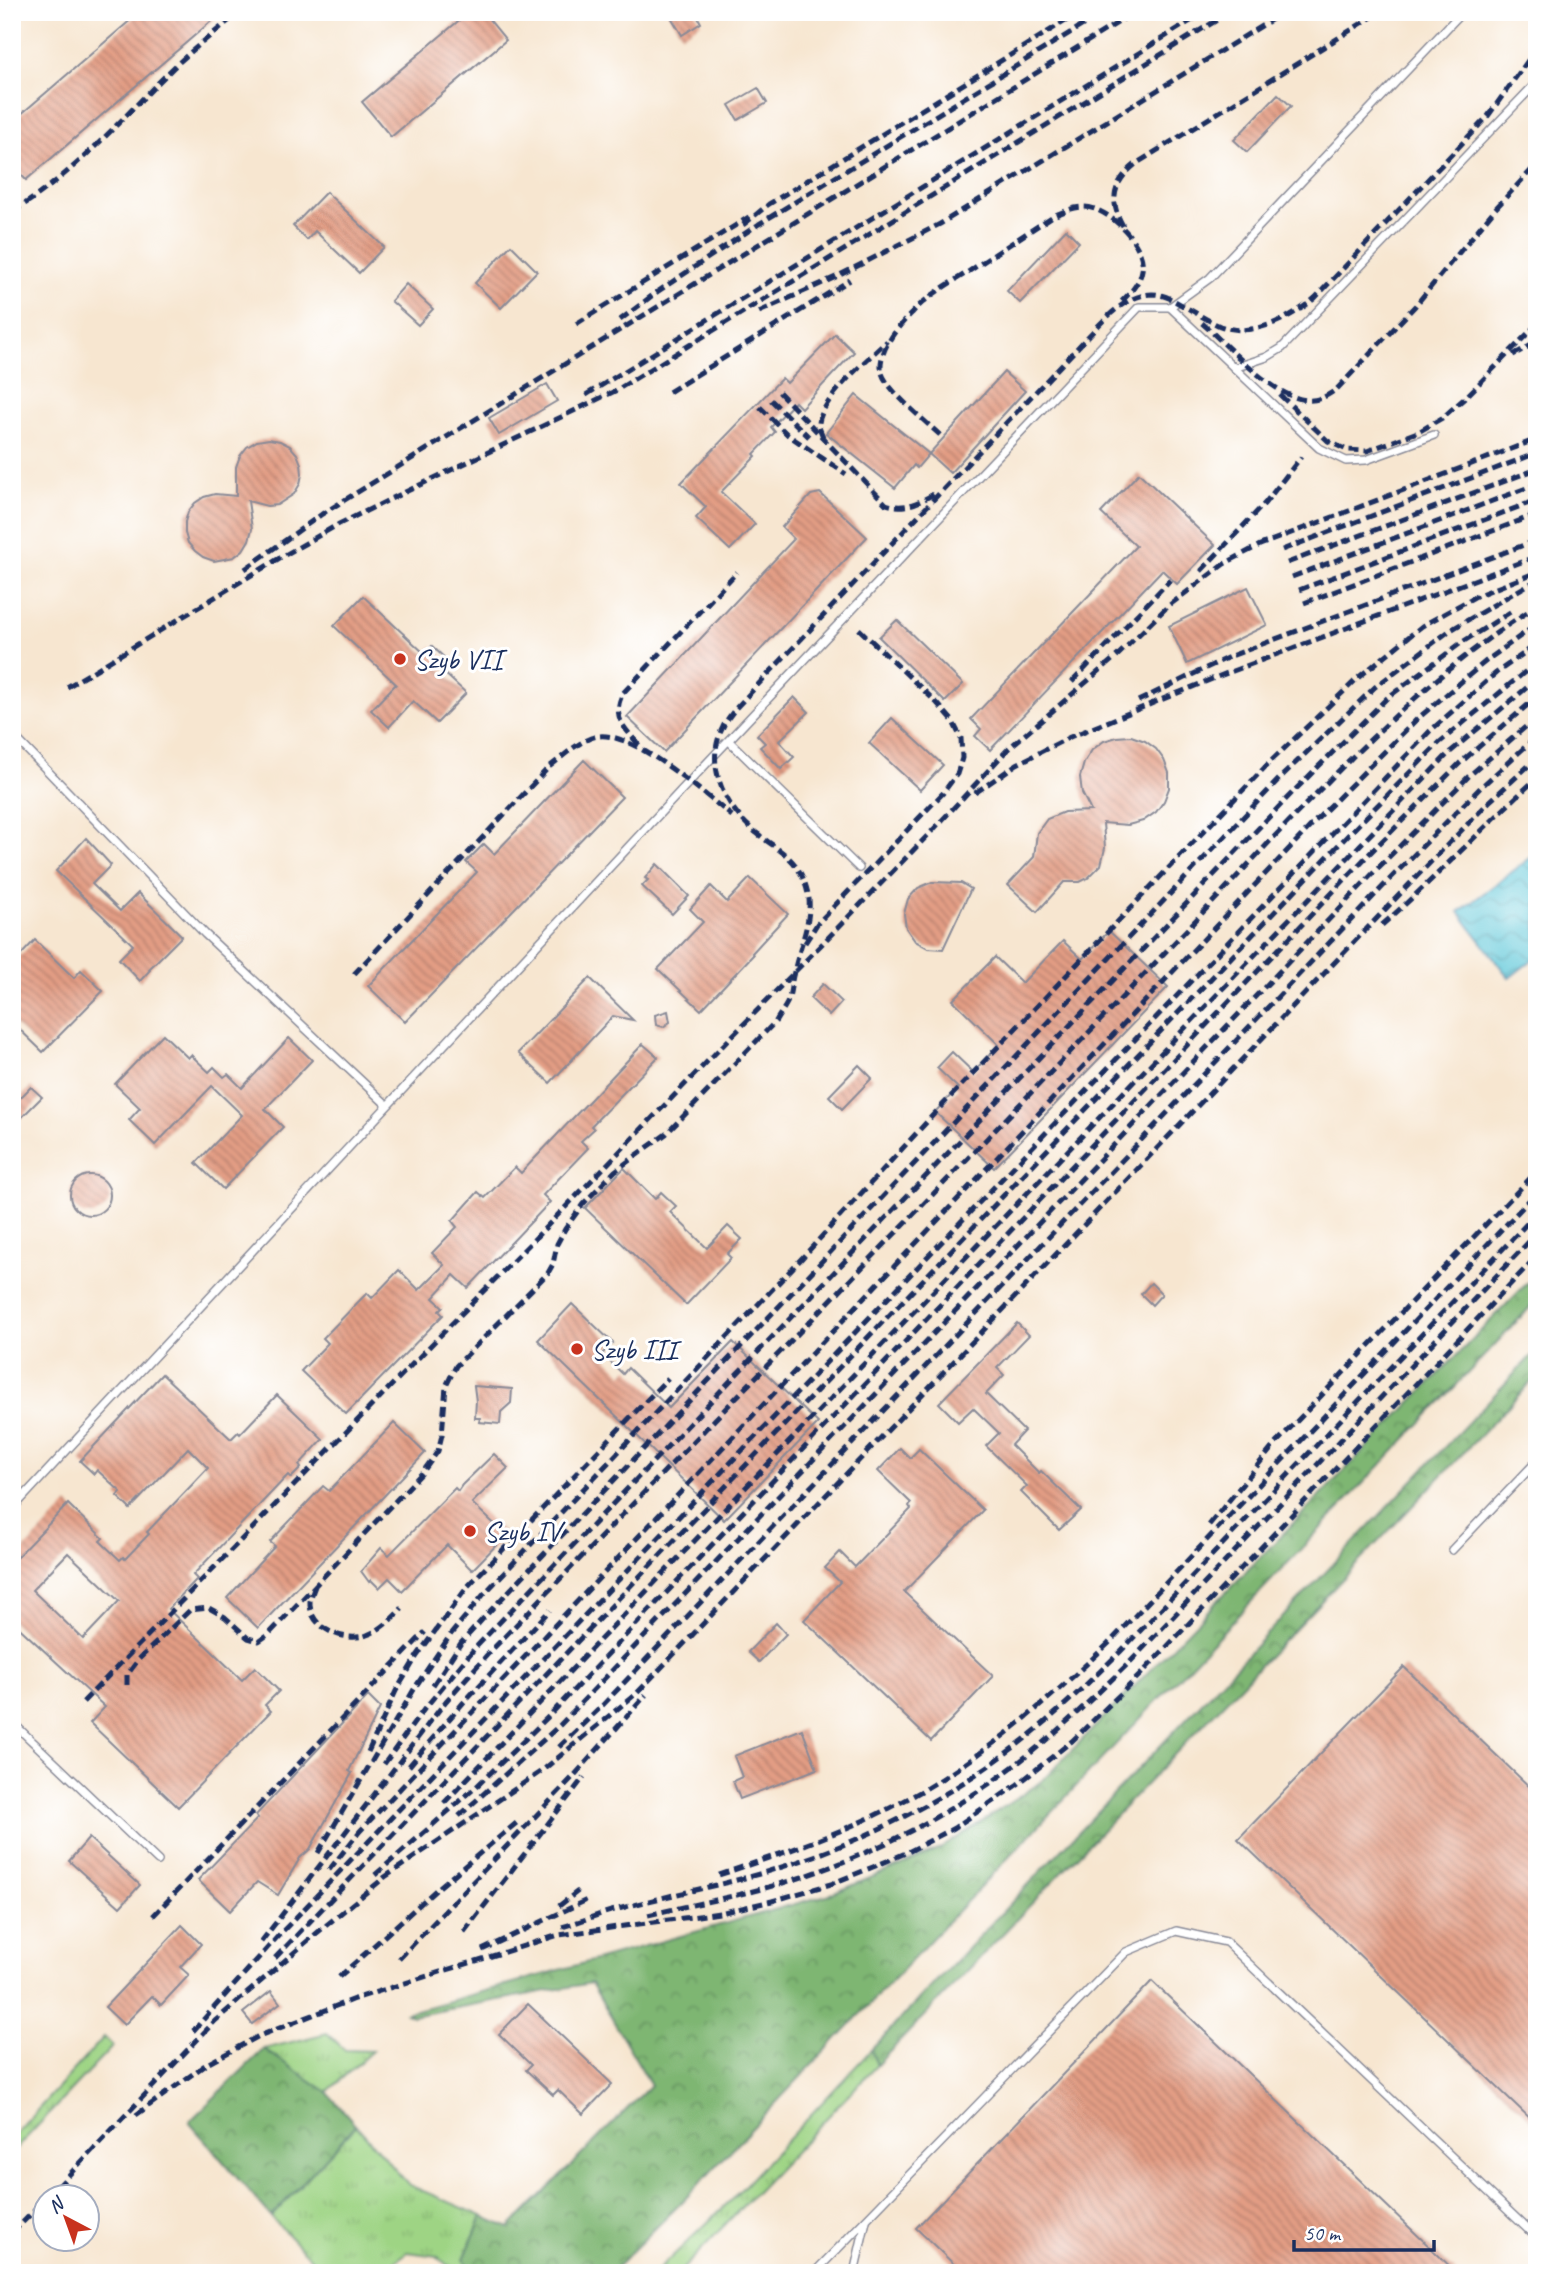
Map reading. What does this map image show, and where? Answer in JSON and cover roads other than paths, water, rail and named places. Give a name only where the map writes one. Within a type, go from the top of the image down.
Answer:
[{"type":"lane","points":[[12,1509],[387,1105],[1139,307],[1170,307],[1210,278],[1462,12]]},
{"type":"lane","points":[[1234,368],[1267,357],[1282,348],[1537,82]]},
{"type":"lane","points":[[1170,307],[1318,448],[1346,461],[1366,460],[1434,435]]},
{"type":"lane","points":[[12,734],[205,934],[387,1105]]},
{"type":"lane","points":[[729,741],[859,868]]},
{"type":"lane","points":[[1452,1550],[1537,1461]]},
{"type":"lane","points":[[12,1722],[158,1861]]},
{"type":"lane","points":[[814,2273],[1126,1952],[1176,1931],[1226,1942],[1537,2238]]},
{"type":"lane","points":[[854,2273],[866,2221]]},
{"type":"water","points":[[1537,853],[1537,956],[1509,978],[1459,912]]},
{"type":"railway","points":[[12,212],[77,163],[189,53],[239,12]]},
{"type":"railway","points":[[743,225],[769,204],[1080,12]]},
{"type":"railway","points":[[620,320],[759,224],[1104,12]]},
{"type":"railway","points":[[245,569],[322,514],[1135,12]]},
{"type":"railway","points":[[586,395],[1205,12]]},
{"type":"railway","points":[[67,687],[339,524],[615,391],[1230,12]]},
{"type":"railway","points":[[759,312],[838,276],[940,224],[1284,12]]},
{"type":"railway","points":[[1123,226],[1116,208],[1116,191],[1123,177],[1137,163],[1380,12]]},
{"type":"railway","points":[[127,1685],[127,1675],[139,1659],[190,1610],[209,1608],[225,1617],[248,1638],[259,1641],[269,1634],[422,1473],[438,1451],[446,1386],[456,1366],[548,1273],[553,1264],[557,1244],[583,1204],[615,1171],[666,1134],[776,1021],[789,996],[806,926],[809,899],[804,880],[794,864],[746,824],[721,786],[717,771],[717,742],[724,724],[735,709],[1116,310],[1136,297],[1157,294],[1220,326],[1245,330],[1270,324],[1294,313],[1315,298],[1488,116],[1537,48]]},
{"type":"railway","points":[[1202,323],[1252,369],[1280,390],[1307,400],[1323,398],[1337,389],[1415,306],[1495,209],[1537,164]]},
{"type":"railway","points":[[940,435],[891,388],[885,380],[881,365],[885,349],[895,332],[906,318],[931,296],[1053,216],[1084,207],[1104,213],[1124,229],[1142,260],[1141,275],[1134,288],[1121,302]]},
{"type":"railway","points":[[576,324],[749,217]]},
{"type":"railway","points":[[669,392],[850,280]]},
{"type":"railway","points":[[1280,395],[1328,441],[1347,450],[1367,451],[1420,431],[1442,418],[1537,324]]},
{"type":"railway","points":[[823,437],[819,427],[820,417],[826,406],[857,369],[887,341]]},
{"type":"railway","points":[[1513,355],[1537,342]]},
{"type":"railway","points":[[779,392],[886,504],[911,504],[935,493]]},
{"type":"railway","points":[[771,400],[809,437]]},
{"type":"railway","points":[[760,407],[788,435],[846,474]]},
{"type":"railway","points":[[83,1702],[933,830],[1009,748],[1117,656],[1167,607],[1224,564],[1260,545],[1537,439]]},
{"type":"railway","points":[[1282,550],[1537,453]]},
{"type":"railway","points":[[1201,571],[1265,503],[1301,457]]},
{"type":"railway","points":[[1287,563],[1537,469]]},
{"type":"railway","points":[[1292,577],[1537,484]]},
{"type":"railway","points":[[1299,590],[1537,500]]},
{"type":"railway","points":[[1304,603],[1537,514]]},
{"type":"railway","points":[[1138,701],[1231,656],[1537,540]]},
{"type":"railway","points":[[975,793],[1017,764],[1070,737],[1217,677],[1537,556]]},
{"type":"railway","points":[[639,745],[624,727],[619,715],[623,693],[737,572]]},
{"type":"railway","points":[[318,1853],[416,1686],[451,1634],[484,1594],[802,1258],[934,1114],[1268,764],[1359,677],[1422,626],[1476,596],[1537,572]]},
{"type":"railway","points":[[1072,682],[1170,580]]},
{"type":"railway","points":[[433,1685],[461,1643],[489,1612],[1282,776],[1375,687],[1449,631],[1531,583]]},
{"type":"railway","points":[[261,1942],[446,1701],[487,1655],[1335,774],[1431,684],[1500,630],[1537,606]]},
{"type":"railway","points":[[384,1764],[425,1708],[475,1648],[1294,791],[1387,698],[1461,643],[1512,611]]},
{"type":"railway","points":[[329,1870],[360,1831],[1322,814],[1416,720],[1486,661],[1537,624]]},
{"type":"railway","points":[[805,943],[817,924],[943,793],[957,774],[962,758],[961,738],[952,720],[858,628]]},
{"type":"railway","points":[[193,2031],[280,1934],[1430,731],[1496,673],[1537,644]]},
{"type":"railway","points":[[275,1958],[1348,835],[1440,742],[1537,662]]},
{"type":"railway","points":[[444,1803],[1449,753],[1537,679]]},
{"type":"railway","points":[[375,1875],[475,1788],[549,1716],[1370,853],[1460,763],[1537,697]]},
{"type":"railway","points":[[459,1816],[560,1725],[1380,866],[1470,775],[1537,717]]},
{"type":"railway","points":[[559,1747],[599,1709],[1392,877],[1481,787],[1537,736]]},
{"type":"railway","points":[[354,974],[549,767],[572,748],[592,737],[614,737],[649,754],[732,816]]},
{"type":"railway","points":[[60,2184],[215,2021],[312,1937],[385,1877],[543,1770],[637,1693],[1421,872],[1489,802],[1537,758]]},
{"type":"railway","points":[[1382,925],[1537,778]]},
{"type":"railway","points":[[1209,1525],[1276,1443],[1537,1171]]},
{"type":"railway","points":[[719,1875],[806,1844],[890,1808],[943,1778],[1029,1715],[1108,1644],[1537,1192]]},
{"type":"railway","points":[[562,1927],[614,1910],[762,1873],[818,1854],[890,1824],[989,1765],[1050,1718],[1120,1652],[1537,1213]]},
{"type":"railway","points":[[648,1915],[780,1884],[870,1851],[971,1796],[1032,1751],[1131,1661],[1537,1233]]},
{"type":"railway","points":[[136,2115],[205,2065],[259,2036],[354,1999],[559,1935],[720,1913],[772,1901],[831,1884],[908,1852],[954,1828],[1018,1784],[1072,1741],[1142,1673],[1537,1256]]},
{"type":"railway","points":[[368,1752],[396,1691],[417,1656],[468,1586],[668,1378]]},
{"type":"railway","points":[[315,1586],[310,1601],[311,1611],[322,1626],[339,1635],[358,1637],[372,1633],[402,1608]]},
{"type":"railway","points":[[409,1766],[463,1703],[550,1610]]},
{"type":"railway","points":[[153,1916],[425,1632]]},
{"type":"railway","points":[[399,1959],[572,1778],[646,1695]]},
{"type":"railway","points":[[464,1932],[584,1777]]},
{"type":"railway","points":[[339,1977],[438,1888],[520,1820]]},
{"type":"railway","points":[[559,1906],[578,1891]]},
{"type":"railway","points":[[482,1950],[587,1900]]},
{"type":"railway","points":[[12,2233],[32,2213]]},
{"type":"place","name":"Szyb VII","points":[[400,659]]},
{"type":"place","name":"Szyb III","points":[[577,1349]]},
{"type":"place","name":"Szyb IV","points":[[470,1531]]}]
